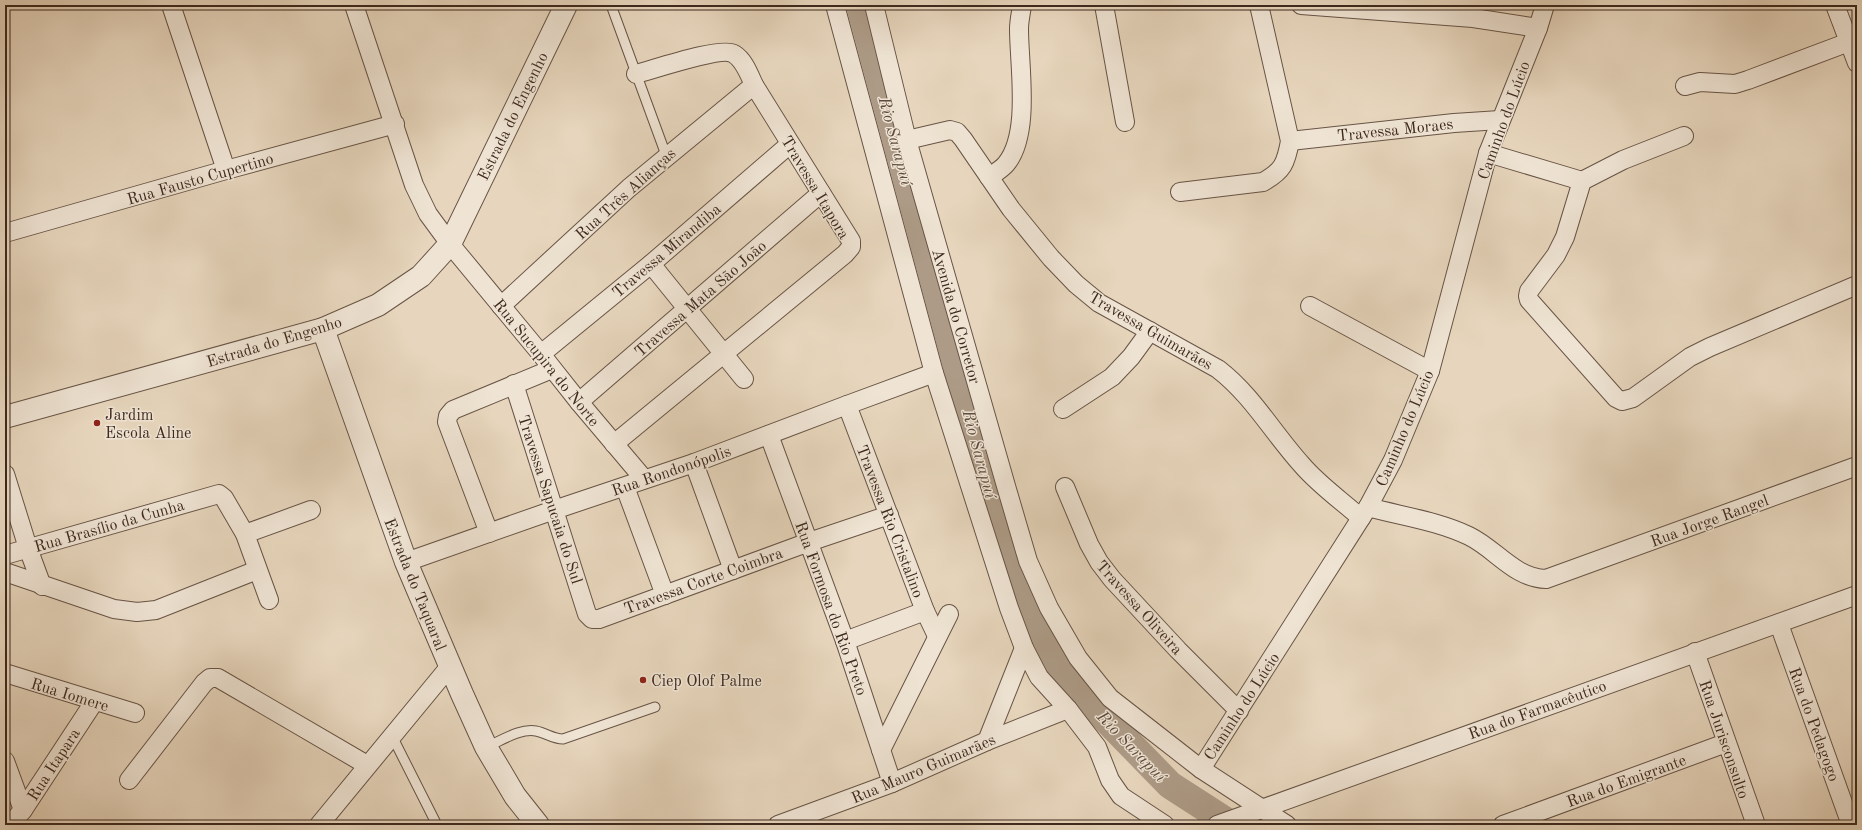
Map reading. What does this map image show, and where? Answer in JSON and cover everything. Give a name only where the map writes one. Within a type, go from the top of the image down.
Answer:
[{"type":"street","points":[[171,5],[226,170]]},
{"type":"street","name":"Rua Sucupira do Norte","points":[[354,5],[395,124],[414,186],[428,214],[450,244],[644,479]]},
{"type":"street","name":"Estrada do Engenho","points":[[5,417],[323,328],[378,304],[421,276],[450,244],[566,5]]},
{"type":"street","points":[[835,5],[934,373],[1009,608],[1024,648],[1039,677],[1068,709],[1097,747],[1110,780],[1121,796],[1165,825]]},
{"type":"street","points":[[989,177],[1006,164],[1013,152],[1018,134],[1022,100],[1019,27],[1022,5]]},
{"type":"street","points":[[1104,5],[1125,122]]},
{"type":"street","points":[[1180,192],[1263,182],[1274,175],[1282,167],[1287,158],[1290,141],[1259,5]]},
{"type":"street","points":[[1301,5],[1473,18],[1538,28]]},
{"type":"street","name":"Caminho do Lúcio","points":[[1200,769],[1365,513],[1393,460],[1430,371],[1488,153],[1538,28],[1545,5]]},
{"type":"street","points":[[1835,5],[1850,30],[1857,63]]},
{"type":"street","name":"Avenida do Corretor","points":[[879,6],[907,140],[1028,561],[1049,608],[1078,658],[1110,698],[1200,769],[1287,825]]},
{"type":"street","points":[[1685,86],[1700,82],[1735,84],[1748,80],[1850,30]]},
{"type":"street","name":"Travessa Itapora","points":[[614,444],[851,247],[851,241],[790,144],[754,84],[742,60],[732,52],[727,51],[699,56],[636,74]]},
{"type":"street","name":"Rua Três Alianças","points":[[501,306],[666,155],[754,84]]},
{"type":"street","name":"Travessa Moraes","points":[[1290,141],[1454,123],[1500,120]]},
{"type":"street","name":"Rua Fausto Cupertino","points":[[5,233],[395,124]]},
{"type":"street","name":"Travessa Guimarães","points":[[907,140],[950,130],[957,132],[1011,209],[1051,258],[1076,284],[1099,303],[1218,369],[1232,380],[1252,402],[1303,467],[1365,513]]},
{"type":"street","points":[[1488,153],[1582,181],[1623,160],[1684,136]]},
{"type":"street","name":"Travessa Mirandiba","points":[[541,354],[650,264],[790,144]]},
{"type":"street","points":[[1582,181],[1564,237],[1556,255],[1529,290],[1528,296],[1529,300],[1616,398],[1622,401],[1633,398],[1690,357],[1710,347],[1857,285]]},
{"type":"street","name":"Travessa Mata São João","points":[[579,402],[821,193]]},
{"type":"street","points":[[650,264],[744,379]]},
{"type":"street","points":[[1310,306],[1430,371]]},
{"type":"street","name":"Estrada do Taquaral","points":[[323,328],[406,562],[450,666],[486,747],[515,796],[538,825]]},
{"type":"street","points":[[1063,409],[1112,377],[1131,357],[1150,330]]},
{"type":"street","points":[[489,533],[447,422],[448,416],[453,410],[552,369]]},
{"type":"street","name":"Rua Rondonópolis","points":[[406,562],[694,463],[934,373]]},
{"type":"street","name":"Travessa Sapucaia do Sul","points":[[514,384],[588,614]]},
{"type":"street","name":"Travessa Rio Cristalino","points":[[847,405],[925,611],[937,636]]},
{"type":"street","name":"Rua Formosa do Rio Preto","points":[[769,434],[845,640],[892,783]]},
{"type":"street","points":[[694,463],[733,570]]},
{"type":"street","name":"Rua Jorge Rangel","points":[[1365,513],[1443,526],[1470,536],[1524,575],[1546,579],[1857,466]]},
{"type":"street","points":[[5,474],[28,548],[42,586]]},
{"type":"street","points":[[624,487],[665,595]]},
{"type":"street","name":"Travessa Oliveira","points":[[1065,487],[1089,544],[1099,562],[1112,579],[1178,650],[1239,710]]},
{"type":"street","name":"Rua Brasílio da Cunha","points":[[5,555],[219,494],[224,498],[245,534]]},
{"type":"street","points":[[269,600],[245,534],[311,510]]},
{"type":"street","name":"Travessa Corte Coimbra","points":[[588,614],[592,619],[599,619],[809,542],[889,515]]},
{"type":"street","points":[[5,572],[42,586],[114,609],[137,612],[156,610],[257,570]]},
{"type":"street","name":"Rua do Farmacêutico","points":[[1216,825],[1857,595]]},
{"type":"street","points":[[845,640],[925,611]]},
{"type":"street","points":[[881,750],[949,614]]},
{"type":"street","name":"Rua do Pedagogo","points":[[1779,624],[1851,825]]},
{"type":"street","points":[[987,740],[1024,648]]},
{"type":"street","name":"Rua Jurisconsulto","points":[[1695,652],[1756,825]]},
{"type":"street","points":[[319,825],[450,666]]},
{"type":"street","name":"Rua Iomere","points":[[5,674],[94,702],[136,713]]},
{"type":"street","points":[[129,780],[204,683],[210,678],[218,678],[367,765]]},
{"type":"street","name":"Rua Itapara","points":[[10,825],[23,810],[94,702]]},
{"type":"street","name":"Rua Mauro Guimarães","points":[[778,825],[892,783],[987,740],[1068,709]]},
{"type":"street","name":"Rua do Emigrante","points":[[1503,825],[1726,743]]},
{"type":"street","points":[[5,761],[23,810]]},
{"type":"lane","points":[[611,5],[666,155]]},
{"type":"lane","points":[[486,747],[527,731],[537,731],[554,739],[563,738],[655,707]]},
{"type":"lane","points":[[392,736],[436,825]]},
{"type":"waterway","name":"Rio Sarapuí","points":[[860,5],[996,512],[1023,602],[1058,670],[1170,785],[1232,825]]},
{"type":"place","name":"Jardim Escola Aline","points":[[97,423]]},
{"type":"place","name":"Ciep Olof Palme","points":[[643,680]]}]
